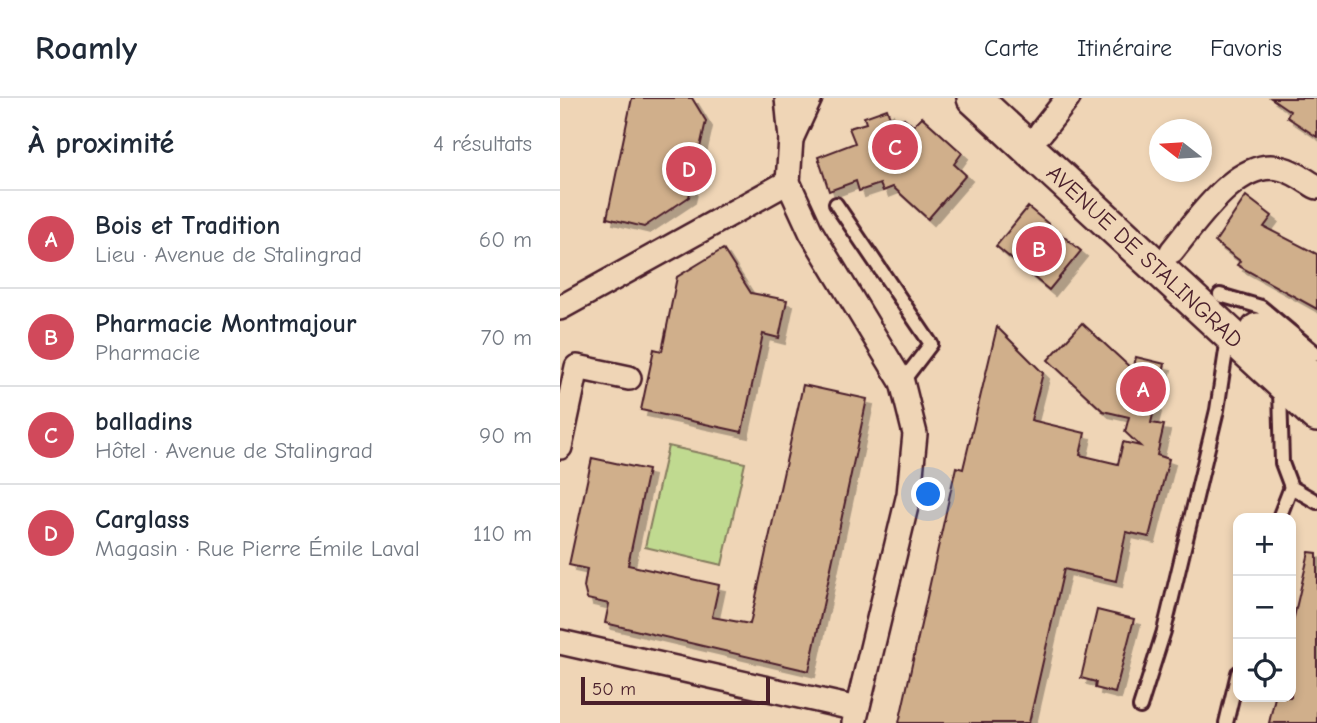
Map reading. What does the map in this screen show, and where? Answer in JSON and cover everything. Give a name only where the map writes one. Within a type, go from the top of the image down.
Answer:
[{"type":"main road","name":"AVENUE DE STALINGRAD","points":[[974,98],[1036,145],[1114,217],[1182,292],[1317,415]]},
{"type":"main road","name":"AVENUE DE STALINGRAD","points":[[1007,98],[1036,145]]},
{"type":"main road","points":[[1114,217],[1159,252],[1172,251],[1173,265],[1184,275],[1182,292]]},
{"type":"main road","name":"AVENUE DE STALINGRAD","points":[[1172,251],[1317,383]]},
{"type":"street","points":[[560,642],[856,716],[909,494],[915,433],[902,382],[811,232],[788,182],[791,139],[786,98]]},
{"type":"street","points":[[791,139],[810,98]]},
{"type":"street","points":[[1036,145],[1068,98]]},
{"type":"street","points":[[1172,251],[1220,193],[1252,168],[1282,168],[1317,187]]},
{"type":"street","points":[[560,308],[788,182]]},
{"type":"street","points":[[560,447],[577,367],[629,378]]},
{"type":"lane","points":[[836,204],[931,344],[902,382]]},
{"type":"lane","points":[[1220,295],[1261,307],[1317,354]]},
{"type":"lane","points":[[1140,707],[1164,631],[1217,410],[1229,334]]},
{"type":"lane","points":[[1280,381],[1282,463],[1291,487],[1317,502]]},
{"type":"lane","points":[[1281,513],[1291,487]]},
{"type":"lane","points":[[1226,723],[1233,694]]},
{"type":"green space","points":[[668,446],[745,463],[722,565],[645,547]]},
{"type":"building","points":[[632,98],[692,98],[706,121],[689,197],[644,227],[607,218]]},
{"type":"building","points":[[1271,98],[1317,98],[1317,137],[1287,117],[1290,111]]},
{"type":"building","points":[[887,109],[892,122],[904,118],[913,126],[922,117],[962,153],[954,164],[966,175],[928,219],[893,187],[883,191],[880,184],[859,191],[856,181],[829,191],[818,157],[855,143],[849,128],[866,123],[864,117]]},
{"type":"building","points":[[1246,196],[1272,216],[1264,227],[1317,254],[1317,309],[1237,265],[1240,261],[1215,242]]},
{"type":"building","points":[[1028,207],[1081,251],[1049,290],[996,246]]},
{"type":"building","points":[[723,249],[751,293],[787,300],[779,338],[763,334],[742,432],[641,410],[654,349],[662,351],[677,277]]},
{"type":"building","points":[[1082,323],[1133,370],[1136,357],[1165,364],[1151,423],[1164,425],[1157,455],[1169,459],[1149,537],[1126,532],[1116,581],[1064,569],[1029,723],[899,723],[956,467],[963,469],[997,327],[1043,373],[1031,420],[1085,433],[1080,455],[1118,464],[1123,442],[1140,446],[1125,432],[1129,417],[1103,411],[1048,360]]},
{"type":"building","points":[[803,385],[867,399],[809,671],[605,623],[609,604],[587,599],[584,587],[587,569],[569,565],[592,458],[648,470],[628,565],[719,585],[712,617],[750,624]]},
{"type":"building","points":[[1309,552],[1317,553],[1317,723],[1269,723],[1274,702],[1296,702],[1296,608]]},
{"type":"building","points":[[1097,610],[1134,619],[1115,693],[1095,688],[1096,682],[1081,678]]},
{"type":"place","name":"balladins","points":[[895,147]]},
{"type":"place","name":"Carglass","points":[[689,169]]},
{"type":"place","name":"Pharmacie Montmajour","points":[[1039,249]]},
{"type":"place","name":"Bois et Tradition","points":[[1143,389]]}]
